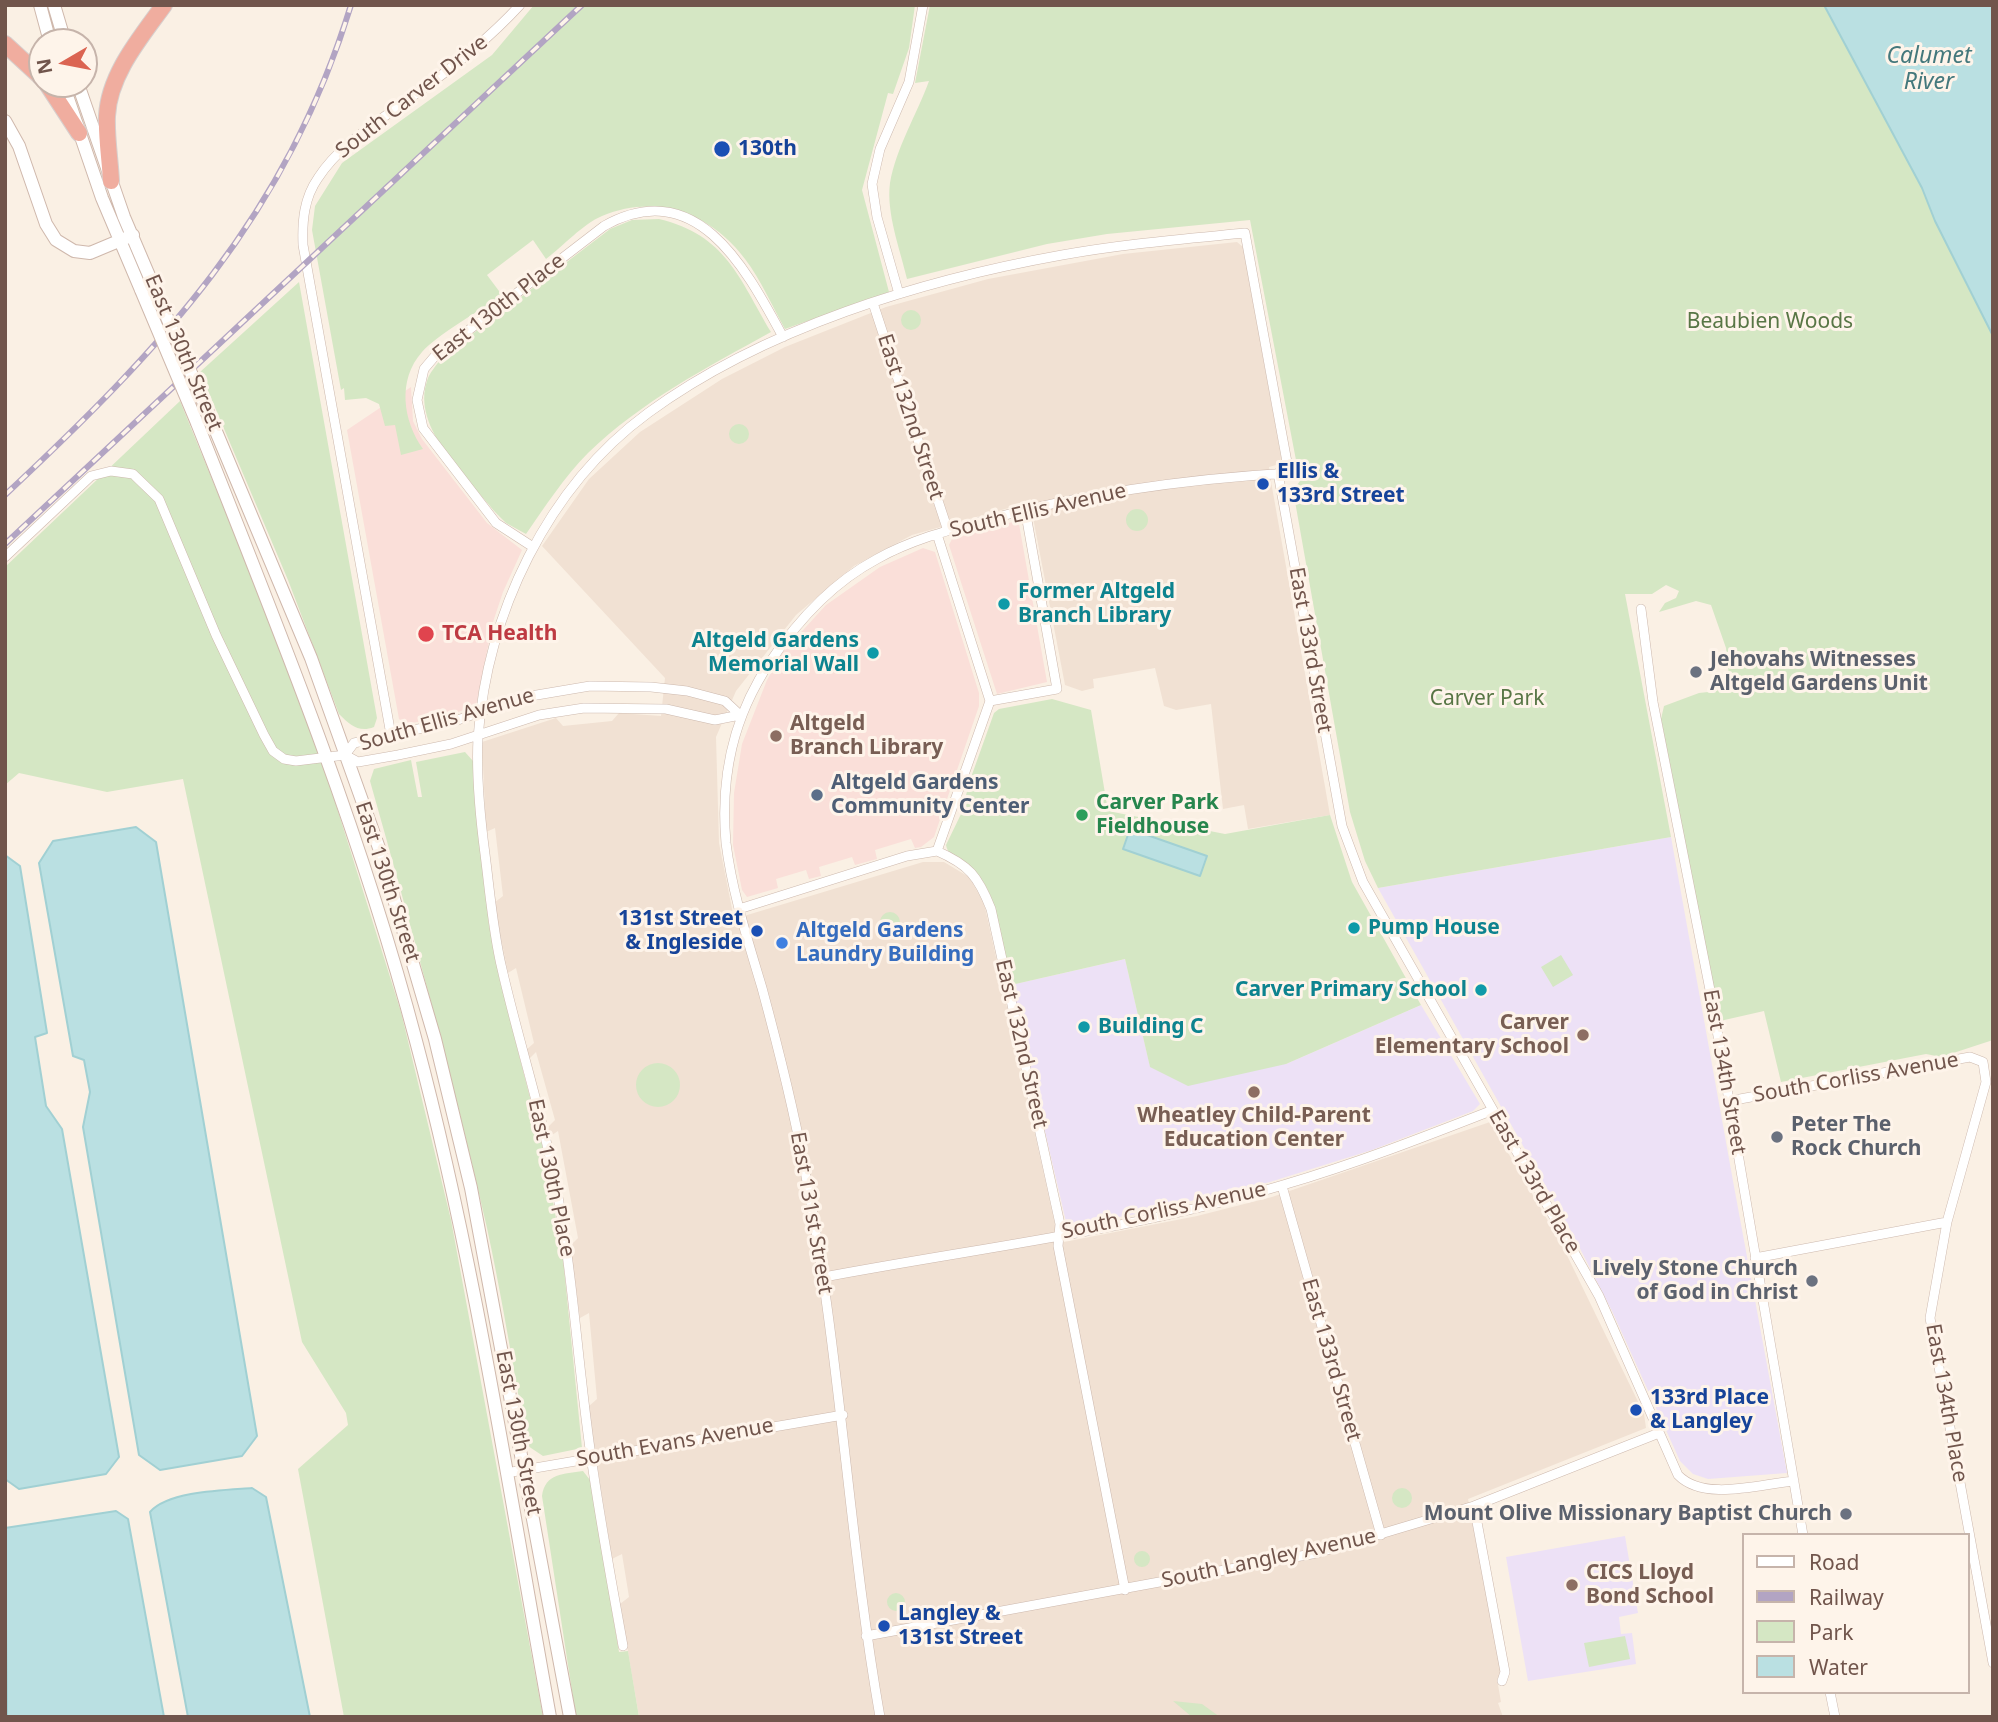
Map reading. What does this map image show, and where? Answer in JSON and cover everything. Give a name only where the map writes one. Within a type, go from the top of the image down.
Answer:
[{"type":"highway","points":[[111,181],[107,115],[110,99],[124,65],[164,5]]},
{"type":"highway","points":[[5,44],[28,65]]},
{"type":"highway","points":[[56,98],[79,133]]},
{"type":"main road","points":[[40,5],[46,28]]},
{"type":"main road","points":[[54,5],[61,28]]},
{"type":"main road","name":"East 130th Street","points":[[68,98],[79,133],[147,287],[327,756],[377,906],[416,1041],[452,1190],[550,1717]]},
{"type":"main road","name":"East 130th Street","points":[[83,98],[127,238]]},
{"type":"main road","points":[[5,121],[19,146],[46,224],[56,240],[74,251],[90,253],[127,238]]},
{"type":"main road","name":"East 130th Street","points":[[147,287],[210,417],[312,658],[379,848],[435,1039],[471,1188],[526,1469],[570,1717]]},
{"type":"street","name":"South Carver Drive","points":[[391,735],[303,245],[304,210],[310,193],[331,161],[349,144],[467,56],[520,5]]},
{"type":"street","points":[[899,294],[877,217],[872,184],[880,149],[909,82],[923,5]]},
{"type":"street","name":"East 130th Place","points":[[533,547],[496,523],[423,428],[417,400],[424,369],[435,356],[604,226],[632,213],[664,212],[697,223],[724,244],[736,258],[783,337]]},
{"type":"street","name":"East 130th Place","points":[[623,1646],[591,1457],[563,1223],[495,934],[482,834],[478,736],[482,711],[496,634],[533,547],[577,484],[647,414],[783,337],[899,294],[1056,256],[1245,233],[1289,473]]},
{"type":"street","name":"East 132nd Street","points":[[873,303],[948,531]]},
{"type":"street","points":[[5,557],[91,475],[111,471],[133,474],[159,499],[216,635],[273,751],[284,760],[296,761],[345,755]]},
{"type":"street","name":"East 133rd Street","points":[[1278,473],[1342,827]]},
{"type":"street","name":"South Ellis Avenue","points":[[740,715],[725,701],[708,695],[630,686],[564,690],[519,698],[455,721],[354,743],[345,755],[358,762],[451,744],[539,715],[584,708],[666,709],[715,720],[740,715],[778,650],[819,601],[873,561],[937,534],[1025,509],[1192,480],[1289,473]]},
{"type":"street","points":[[990,701],[1057,689],[1025,509]]},
{"type":"street","points":[[739,909],[907,856],[937,850],[990,701],[937,534]]},
{"type":"street","name":"East 134th Street","points":[[1641,610],[1653,702],[1702,944],[1803,1533]]},
{"type":"street","name":"East 131st Street","points":[[740,715],[731,743],[725,810],[730,866],[789,1094],[824,1277],[843,1415],[866,1636],[880,1717]]},
{"type":"street","name":"East 133rd Place","points":[[1342,827],[1363,882],[1599,1296],[1672,1466],[1684,1481],[1715,1489],[1794,1481]]},
{"type":"street","name":"East 132nd Street","points":[[937,850],[972,872],[980,882],[990,909],[1060,1224],[1058,1246],[1125,1590]]},
{"type":"street","name":"South Corliss Avenue","points":[[1729,1101],[1970,1058],[1983,1062]]},
{"type":"street","name":"East 134th Place","points":[[1969,1533],[1930,1318],[1947,1222],[1986,1082],[1983,1062]]},
{"type":"street","name":"South Corliss Avenue","points":[[824,1277],[1187,1210],[1282,1186],[1399,1147],[1493,1110]]},
{"type":"street","name":"East 133rd Street","points":[[1282,1186],[1381,1535]]},
{"type":"street","points":[[1755,1258],[1947,1222]]},
{"type":"street","name":"South Evans Avenue","points":[[506,1473],[843,1415]]},
{"type":"street","name":"South Langley Avenue","points":[[866,1636],[1317,1553],[1474,1506],[1659,1433]]},
{"type":"street","points":[[1474,1506],[1505,1672],[1502,1681]]},
{"type":"street","name":"East 134th Place","points":[[1970,1537],[1993,1663]]},
{"type":"street","points":[[1830,1694],[1835,1717]]},
{"type":"shaded area","points":[[1237,242],[1243,247],[1281,457],[1280,464],[1269,467],[1330,815],[1248,829],[1244,805],[1223,809],[1211,704],[1176,710],[1164,706],[1155,668],[1093,679],[1094,688],[1082,691],[1065,685],[1030,502],[912,535],[854,566],[796,615],[736,691],[716,737],[719,843],[734,919],[923,862],[944,862],[969,877],[984,903],[1059,1243],[1197,1216],[1272,1197],[1490,1122],[1561,1243],[1644,1414],[1646,1428],[1468,1499],[1501,1674],[1497,1679],[1501,1702],[1498,1703],[1503,1717],[639,1717],[620,1604],[629,1597],[622,1554],[612,1559],[588,1407],[597,1399],[589,1313],[580,1318],[570,1246],[578,1238],[558,1131],[549,1137],[547,1128],[555,1120],[536,1052],[529,1059],[526,1050],[534,1043],[516,968],[508,973],[494,903],[503,896],[495,828],[486,832],[482,742],[556,718],[563,726],[612,721],[619,713],[661,716],[665,678],[542,546],[589,479],[640,432],[722,379],[785,347],[886,307],[988,279],[1123,254]]},
{"type":"shaded area","points":[[411,387],[413,421],[422,439],[487,523],[522,550],[493,622],[476,706],[440,718],[406,724],[399,719],[347,430]]},
{"type":"shaded area","points":[[1016,521],[1019,524],[1047,682],[997,694],[949,545],[952,539]]},
{"type":"shaded area","points":[[923,548],[935,552],[979,693],[979,706],[934,837],[921,847],[915,848],[911,839],[875,850],[877,859],[855,865],[852,857],[819,867],[821,876],[809,879],[806,870],[776,879],[778,888],[747,897],[742,890],[733,845],[734,793],[742,744],[767,680],[783,652],[826,605],[880,567]]},
{"type":"shaded area","name":"Carver Elementary School","points":[[1671,837],[1787,1473],[1708,1479],[1693,1474],[1680,1461],[1612,1311],[1571,1231],[1378,888]]},
{"type":"shaded area","name":"Wheatley Child-Parent Education Center","points":[[1125,959],[1150,1066],[1286,1064],[1421,1005],[1480,1104],[1473,1111],[1372,1150],[1270,1182],[1136,1214],[1067,1226],[1011,985]]},
{"type":"shaded area","name":"CICS Lloyd Bond School","points":[[1625,1536],[1638,1613],[1619,1617],[1621,1634],[1632,1633],[1636,1664],[1528,1681],[1506,1557]]},
{"type":"green space","points":[[534,5],[915,5],[909,48],[893,94],[888,93],[862,190],[889,292],[785,329],[745,259],[716,230],[699,219],[662,207],[622,209],[595,220],[546,259],[533,240],[487,275],[502,295],[429,345],[414,363],[406,388],[407,413],[423,449],[401,455],[395,425],[385,426],[379,404],[366,398],[345,400],[344,388],[341,390],[312,230],[315,206],[342,163],[492,55]]},
{"type":"green space","points":[[930,5],[1824,5],[1922,188],[1935,221],[1993,336],[1993,1040],[1941,1057],[1926,1054],[1781,1082],[1764,1011],[1720,1021],[1661,719],[1664,706],[1699,693],[1717,691],[1729,676],[1726,648],[1711,605],[1696,601],[1659,612],[1665,603],[1676,598],[1679,591],[1666,585],[1652,594],[1625,594],[1671,837],[1378,888],[1365,861],[1350,812],[1293,490],[1300,481],[1250,220],[1107,234],[1047,244],[907,279],[892,219],[890,183],[902,144],[929,81],[915,83]]},
{"type":"green space","points":[[659,219],[682,226],[700,236],[728,261],[771,332],[675,386],[609,434],[571,472],[526,534],[506,523],[496,513],[445,452],[427,417],[424,399],[428,378],[441,358],[610,229],[632,220]]},
{"type":"green space","points":[[299,282],[377,718],[374,727],[369,729],[355,727],[339,714],[288,580],[200,372]]},
{"type":"green space","points":[[911,310],[918,313],[921,320],[918,327],[911,330],[904,327],[901,320],[904,313]]},
{"type":"green space","points":[[180,401],[306,709],[401,1012],[451,1220],[543,1717],[344,1717],[298,1469],[348,1425],[346,1413],[302,1342],[183,779],[107,792],[19,773],[5,785],[5,567]]},
{"type":"green space","points":[[739,424],[746,427],[749,434],[746,441],[739,444],[732,441],[729,434],[732,427]]},
{"type":"green space","points":[[1137,509],[1145,512],[1148,520],[1145,528],[1137,531],[1129,528],[1126,520],[1129,512]]},
{"type":"green space","points":[[1052,699],[1091,710],[1108,811],[1225,834],[1330,815],[1352,882],[1421,1005],[1286,1064],[1188,1086],[1150,1067],[1125,959],[1011,985],[997,915],[987,889],[977,875],[951,855],[946,845],[962,812],[969,783],[994,713],[999,709]]},
{"type":"green space","points":[[465,752],[473,761],[489,925],[500,981],[545,1156],[563,1258],[582,1448],[543,1456],[528,1446],[498,1280],[474,1172],[370,781],[374,769],[411,760],[418,797],[422,797],[416,762]]},
{"type":"green space","points":[[890,912],[897,915],[900,922],[897,929],[890,932],[883,929],[880,922],[883,915]]},
{"type":"green space","points":[[1561,955],[1573,975],[1553,987],[1541,967]]},
{"type":"green space","points":[[658,1063],[673,1070],[680,1085],[673,1100],[658,1107],[643,1100],[636,1085],[643,1070]]},
{"type":"green space","points":[[583,1471],[590,1480],[619,1652],[628,1651],[639,1717],[576,1717],[542,1496],[551,1479],[562,1474]]},
{"type":"green space","points":[[1402,1488],[1409,1491],[1412,1498],[1409,1505],[1402,1508],[1395,1505],[1392,1498],[1395,1491]]},
{"type":"green space","points":[[1139,1551],[1145,1551],[1150,1559],[1148,1565],[1139,1567],[1134,1562],[1134,1556]]},
{"type":"green space","points":[[896,1593],[902,1596],[905,1602],[902,1608],[896,1611],[890,1608],[887,1602],[890,1596]]},
{"type":"green space","points":[[1625,1636],[1630,1659],[1589,1667],[1584,1643]]},
{"type":"green space","points":[[1173,1701],[1202,1704],[1220,1717],[1192,1717]]},
{"type":"water","name":"Calumet River","points":[[1824,5],[1993,5],[1993,336],[1935,221],[1922,188]]},
{"type":"water","points":[[136,827],[156,842],[257,1436],[242,1456],[160,1470],[139,1455],[83,1127],[90,1092],[84,1060],[73,1056],[39,863],[53,841]]},
{"type":"water","points":[[1130,829],[1207,856],[1200,876],[1123,849]]},
{"type":"water","points":[[5,855],[20,866],[47,1033],[35,1037],[46,1106],[62,1129],[119,1457],[106,1474],[19,1489],[5,1479]]},
{"type":"water","points":[[252,1488],[266,1497],[310,1717],[188,1717],[150,1512],[158,1505],[183,1496]]},
{"type":"water","points":[[116,1511],[128,1519],[164,1717],[7,1717],[5,1528]]},
{"type":"railway","points":[[5,495],[116,386],[166,331],[212,274],[254,214],[292,150],[324,81],[351,5]]},
{"type":"railway","points":[[5,544],[582,5]]},
{"type":"place","name":"130th","points":[[722,149]]},
{"type":"place","name":"Ellis & 133rd Street","points":[[1263,484]]},
{"type":"place","name":"Former Altgeld Branch Library","points":[[1004,604]]},
{"type":"place","name":"TCA Health","points":[[426,634]]},
{"type":"place","name":"Altgeld Gardens Memorial Wall","points":[[873,653]]},
{"type":"place","name":"Jehovahs Witnesses Altgeld Gardens Unit","points":[[1696,672]]},
{"type":"place","name":"Altgeld Branch Library","points":[[776,736]]},
{"type":"place","name":"Altgeld Gardens Community Center","points":[[817,795]]},
{"type":"place","name":"Carver Park Fieldhouse","points":[[1082,815]]},
{"type":"place","name":"Pump House","points":[[1354,928]]},
{"type":"place","name":"131st Street & Ingleside","points":[[757,931]]},
{"type":"place","name":"Altgeld Gardens Laundry Building","points":[[782,943]]},
{"type":"place","name":"Carver Primary School","points":[[1481,990]]},
{"type":"place","name":"Building C","points":[[1084,1027]]},
{"type":"place","name":"Carver Elementary School","points":[[1583,1035]]},
{"type":"place","name":"Wheatley Child-Parent Education Center","points":[[1254,1092]]},
{"type":"place","name":"Peter The Rock Church","points":[[1777,1137]]},
{"type":"place","name":"Lively Stone Church of God in Christ","points":[[1812,1281]]},
{"type":"place","name":"133rd Place & Langley","points":[[1636,1410]]},
{"type":"place","name":"Mount Olive Missionary Baptist Church","points":[[1846,1514]]},
{"type":"place","name":"CICS Lloyd Bond School","points":[[1572,1585]]},
{"type":"place","name":"Langley & 131st Street","points":[[884,1626]]},
{"type":"park label","name":"Beaubien Woods","points":[[1770,322]]},
{"type":"park label","name":"Carver Park","points":[[1487,699]]}]
